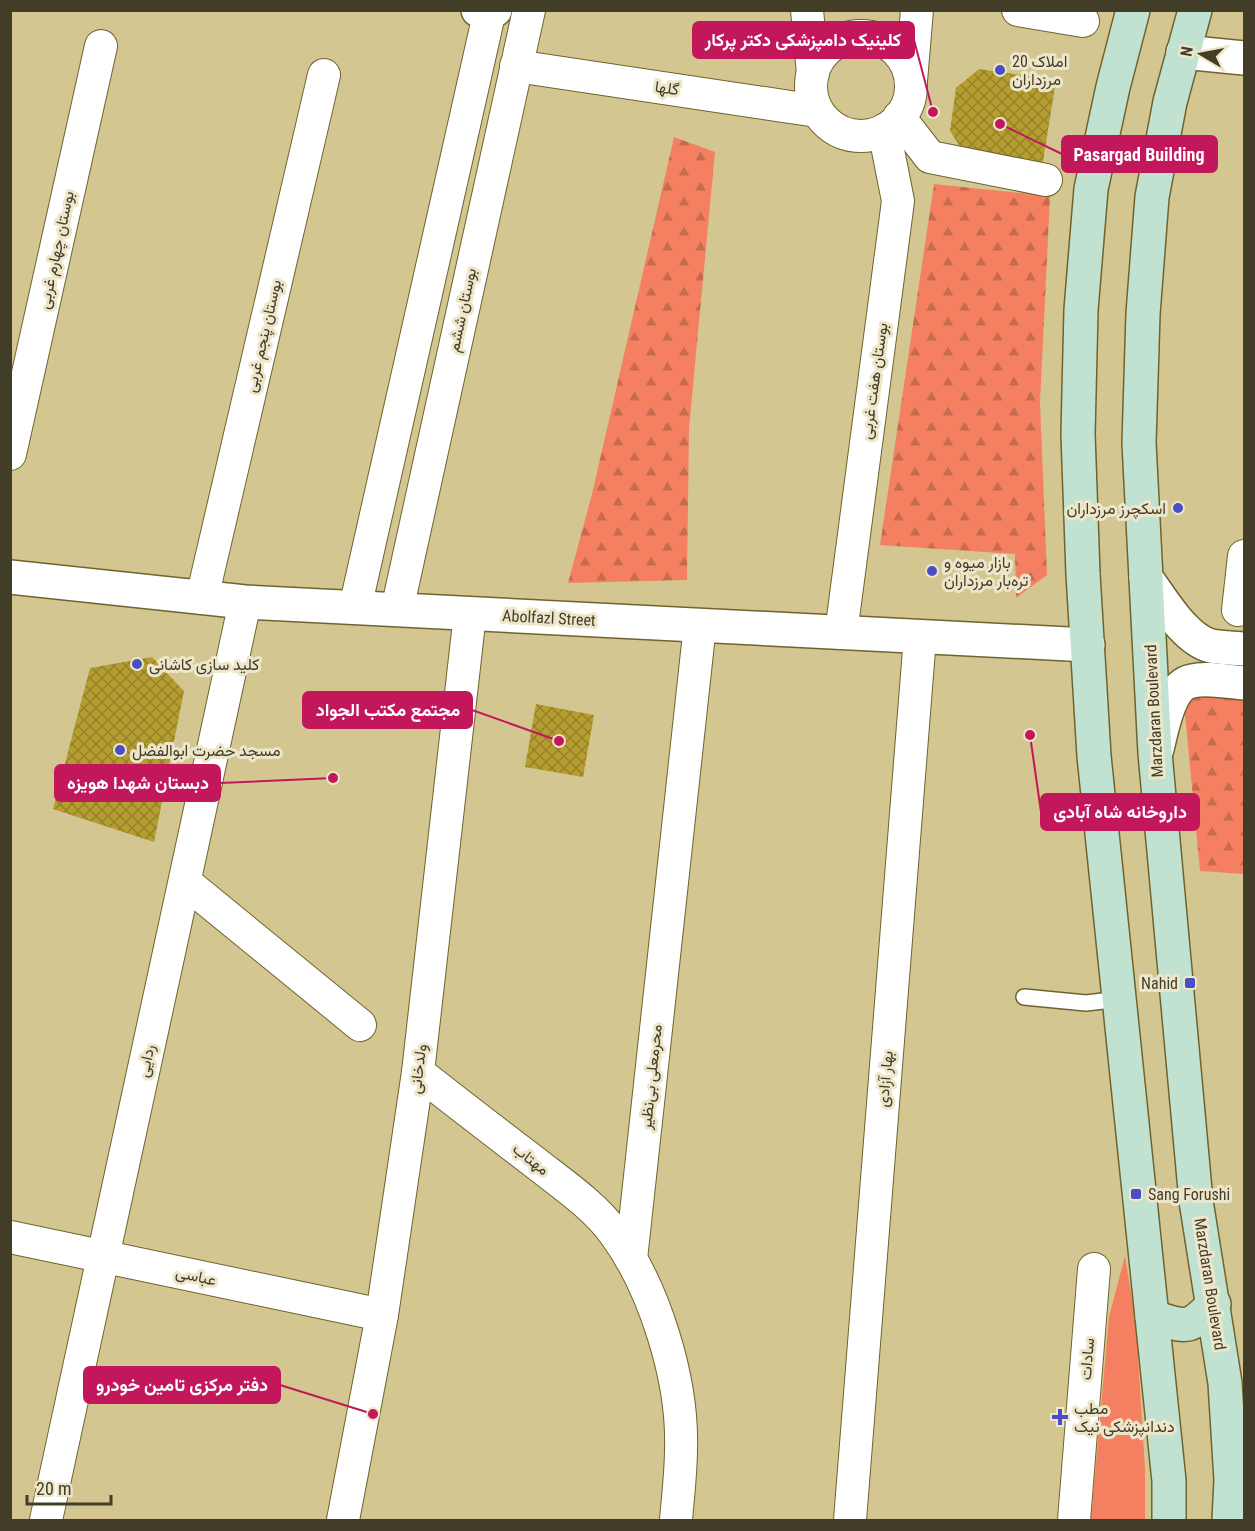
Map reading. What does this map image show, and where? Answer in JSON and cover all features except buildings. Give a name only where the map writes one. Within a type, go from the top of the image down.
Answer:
[{"type":"main road","points":[[1133,10],[1113,87],[1091,189],[1081,310],[1078,434],[1094,756],[1169,1481],[1169,1521]]},
{"type":"main road","name":"Marzdaran Boulevard","points":[[1195,10],[1170,102],[1152,197],[1143,315],[1139,443],[1155,753],[1196,1201],[1214,1304],[1238,1493],[1229,1521]]},
{"type":"main road","points":[[1152,1317],[1188,1325],[1195,1323],[1214,1304]]},
{"type":"main road","points":[[1159,1521],[1169,1481]]},
{"type":"street","name":"بوستان ششم","points":[[397,610],[529,10]]},
{"type":"street","points":[[807,10],[813,72],[812,99],[817,111],[827,123],[840,132],[854,136],[870,135],[892,124],[910,94],[918,11]]},
{"type":"street","points":[[1018,10],[1083,21]]},
{"type":"street","points":[[355,608],[488,11]]},
{"type":"street","points":[[813,72],[820,57],[833,45],[848,38],[866,36],[882,40],[896,51],[906,65],[910,82]]},
{"type":"street","name":"بوستان چهارم غربی","points":[[10,454],[101,46]]},
{"type":"street","points":[[1183,51],[1245,58]]},
{"type":"street","name":"گلها","points":[[516,66],[817,111]]},
{"type":"street","name":"بوستان پنجم غربی","points":[[202,598],[324,75]]},
{"type":"street","points":[[892,124],[930,157],[1046,180]]},
{"type":"street","name":"بوستان هفت غربی","points":[[841,633],[898,201],[892,124]]},
{"type":"street","points":[[1238,610],[1245,556]]},
{"type":"street","name":"Abolfazl Street","points":[[10,577],[245,602],[1088,645]]},
{"type":"street","points":[[1146,578],[1186,630],[1198,640],[1211,646],[1245,649]]},
{"type":"street","name":"ردایی","points":[[46,1521],[245,602]]},
{"type":"street","name":"ولدخانی","points":[[343,1521],[382,1315],[418,1072],[470,614]]},
{"type":"street","name":"محرمعلی بی‌نظیر","points":[[631,1258],[700,626]]},
{"type":"street","name":"بهار آزادی","points":[[850,1521],[920,637]]},
{"type":"street","points":[[1155,753],[1171,701],[1178,688],[1190,681],[1245,683]]},
{"type":"street","points":[[185,882],[360,1025]]},
{"type":"street","name":"مهتاب","points":[[418,1072],[568,1188],[614,1232],[631,1258]]},
{"type":"street","name":"عباسی","points":[[10,1237],[382,1315]]},
{"type":"street","points":[[631,1258],[657,1314],[670,1357],[679,1405],[681,1446],[676,1521]]},
{"type":"street","name":"سادات","points":[[1074,1521],[1094,1269]]},
{"type":"lane","points":[[1024,997],[1086,1003],[1120,999]]},
{"type":"green space","points":[[674,137],[715,152],[689,428],[687,580],[568,583],[592,494]]},
{"type":"green space","points":[[934,184],[1050,196],[1040,403],[1047,575],[1016,598],[1015,554],[880,545]]},
{"type":"green space","points":[[1203,695],[1244,700],[1244,874],[1200,871],[1184,704]]},
{"type":"green space","points":[[1125,1256],[1136,1324],[1145,1469],[1145,1520],[1091,1520],[1109,1317]]},
{"type":"place","name":"املاک 20 مرزداران","points":[[1000,70]]},
{"type":"place","name":"کلینیک دامپزشکی دکتر پرکار","points":[[933,112]]},
{"type":"place","name":"Pasargad Building","points":[[1000,124]]},
{"type":"place","name":"اسکچرز مرزداران","points":[[1178,508]]},
{"type":"place","name":"بازار میوه و تره‌بار مرزداران","points":[[932,571]]},
{"type":"place","name":"کلید سازی کاشانی","points":[[137,664]]},
{"type":"place","name":"داروخانه شاه آبادی","points":[[1030,735]]},
{"type":"place","name":"مجتمع مکتب الجواد","points":[[559,741]]},
{"type":"place","name":"مسجد حضرت ابوالفضل","points":[[120,750]]},
{"type":"place","name":"دبستان شهدا هویزه","points":[[333,778]]},
{"type":"place","name":"Nahid","points":[[1190,983]]},
{"type":"place","name":"Sang Forushi","points":[[1136,1194]]},
{"type":"place","name":"دفتر مرکزی تامین خودرو","points":[[373,1414]]},
{"type":"place","name":"مطب دندانپزشکی نیک","points":[[1060,1417]]}]
